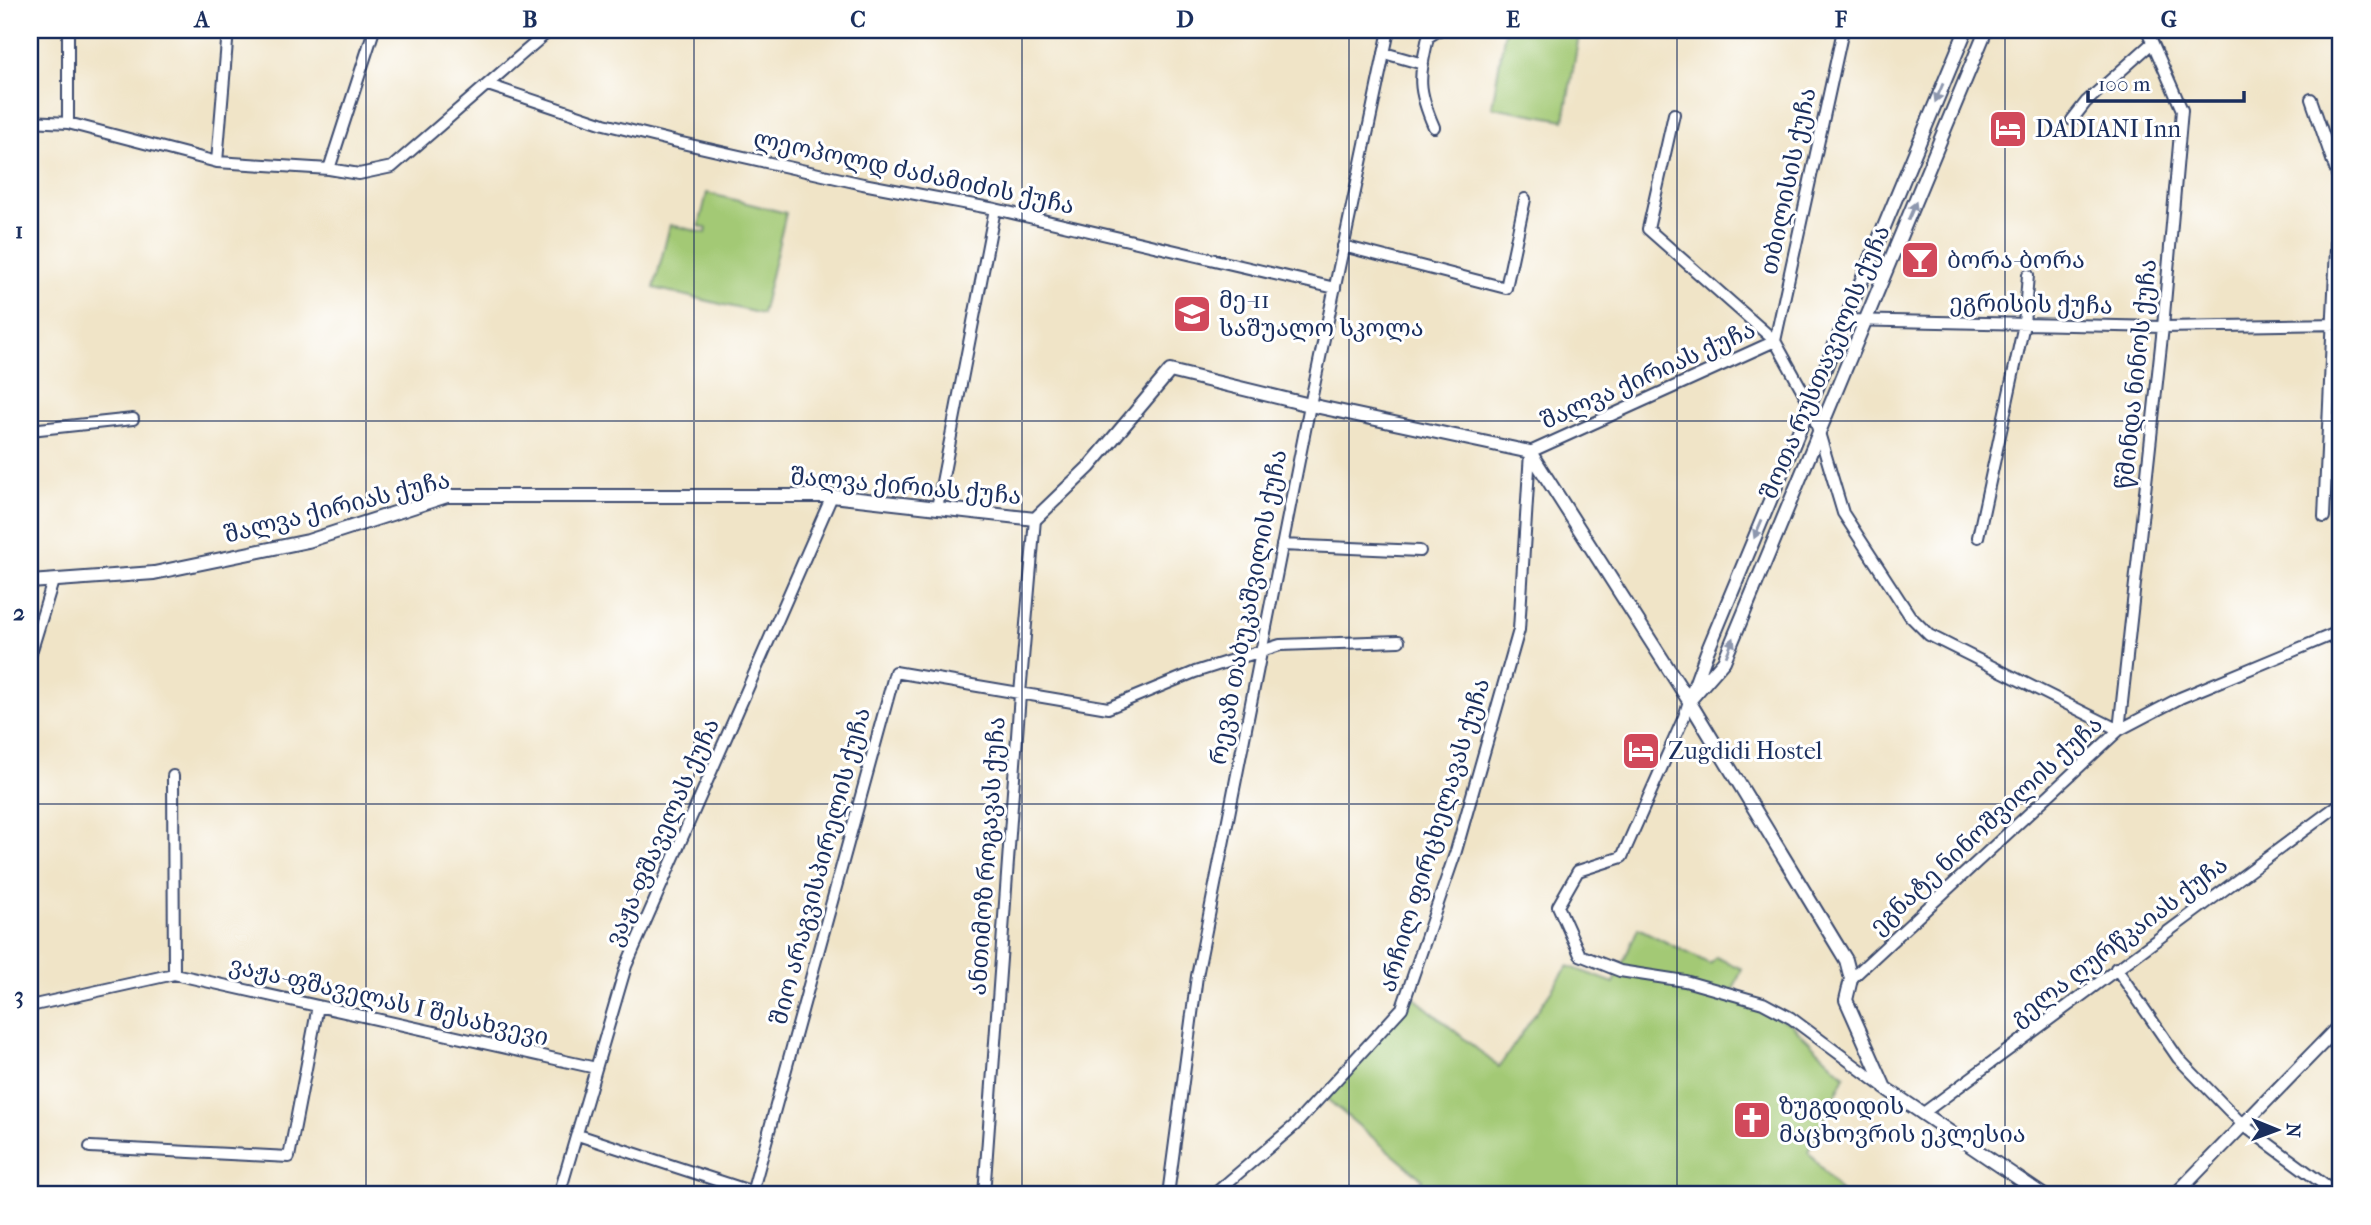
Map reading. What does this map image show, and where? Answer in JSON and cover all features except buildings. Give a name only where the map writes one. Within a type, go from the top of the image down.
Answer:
[{"type":"street","points":[[68,30],[68,123]]},
{"type":"street","points":[[217,162],[228,30]]},
{"type":"street","points":[[329,169],[374,30]]},
{"type":"street","points":[[30,121],[68,123],[217,162],[329,169],[359,174],[392,167],[550,30]]},
{"type":"street","name":"რევაზ თაბუკაშვილის ქუჩა","points":[[1168,1195],[1197,976],[1310,405],[1389,30]]},
{"type":"street","points":[[1434,127],[1423,103],[1420,88],[1428,37],[1439,30]]},
{"type":"street","name":"თბილისის ქუჩა","points":[[1775,341],[1843,30]]},
{"type":"street","name":"შოთა რუსთაველის ქუჩა","points":[[1885,1088],[1791,1018],[1763,1003],[1685,981],[1620,971],[1580,955],[1558,906],[1578,871],[1622,856],[1684,717],[1712,639],[1966,30]]},
{"type":"street","name":"შოთა რუსთაველის ქუჩა","points":[[1689,701],[1724,661],[1986,30]]},
{"type":"street","name":"წმინდა ნინოს ქუჩა","points":[[2119,730],[2163,327],[2182,110],[2147,30]]},
{"type":"street","points":[[2073,120],[2087,102],[2152,43]]},
{"type":"street","points":[[1384,53],[1423,64]]},
{"type":"street","name":"ლეოპოლდ ძაძამიძის ქუჩა","points":[[488,85],[604,124],[662,139],[863,184],[995,209],[1335,288]]},
{"type":"street","points":[[2311,99],[2339,180],[2340,194],[2337,324],[2325,517]]},
{"type":"street","points":[[1674,114],[1648,229],[1775,341],[1811,406],[1843,513],[1910,615],[1929,635],[2119,730]]},
{"type":"street","points":[[1343,246],[1506,288],[1525,199]]},
{"type":"street","points":[[937,508],[995,209]]},
{"type":"street","points":[[1978,537],[2024,324],[2028,275]]},
{"type":"street","name":"ეგრისის ქუჩა","points":[[1846,320],[2163,327],[2337,324]]},
{"type":"street","name":"შალვა ქირიას ქუჩა","points":[[30,582],[154,573],[308,541],[447,496],[832,495],[1035,519],[1088,467],[1170,371],[1310,405],[1530,452],[1775,341]]},
{"type":"street","points":[[30,430],[133,419]]},
{"type":"street","points":[[1530,452],[1689,701],[1846,961],[1851,979],[1846,1000],[1885,1088],[2043,1195]]},
{"type":"street","name":"არჩილ ფირცხელავას ქუჩა","points":[[1213,1195],[1294,1126],[1402,1008],[1456,851],[1519,631],[1530,452]]},
{"type":"street","name":"ვაჟა-ფშაველას ქუჩა","points":[[559,1195],[626,966],[832,495]]},
{"type":"street","name":"ანთიმოზ როგავას ქუჩა","points":[[984,1195],[1035,519]]},
{"type":"street","points":[[1282,545],[1420,551]]},
{"type":"street","points":[[30,656],[53,582]]},
{"type":"street","name":"ეგნატე ნინოშვილის ქუჩა","points":[[1851,979],[2119,730],[2180,698],[2341,631]]},
{"type":"street","points":[[1020,694],[1108,708],[1195,672],[1280,645],[1399,641]]},
{"type":"street","name":"შიო არაგვისპირელის ქუჩა","points":[[757,1194],[895,672],[1020,694]]},
{"type":"street","points":[[173,776],[174,974]]},
{"type":"street","name":"გელა ღურწკაიას ქუჩა","points":[[1922,1114],[2341,803]]},
{"type":"street","points":[[2116,968],[2178,1058],[2243,1125],[2338,1195]]},
{"type":"street","name":"ვაჟა-ფშაველას I შესახვევი","points":[[30,1006],[174,974],[596,1068]]},
{"type":"street","points":[[90,1147],[289,1157],[318,1006]]},
{"type":"street","points":[[2175,1195],[2341,1024]]},
{"type":"street","points":[[578,1135],[757,1194]]},
{"type":"green space","points":[[1505,30],[1580,30],[1564,120],[1492,107]]},
{"type":"green space","points":[[707,193],[786,213],[762,314],[654,288],[670,225],[706,233],[707,228],[699,226]]},
{"type":"green space","points":[[1638,928],[1710,964],[1716,957],[1742,969],[1730,997],[1790,1023],[1845,1076],[1808,1151],[1843,1195],[1415,1195],[1422,1179],[1327,1099],[1368,1048],[1406,991],[1499,1067],[1568,966],[1614,983]]},
{"type":"place","name":"DADIANI Inn","points":[[2008,129]]},
{"type":"place","name":"ბორა-ბორა","points":[[1920,260]]},
{"type":"place","name":"მე-11 საშუალო სკოლა","points":[[1192,314]]},
{"type":"place","name":"Zugdidi Hostel","points":[[1641,751]]},
{"type":"place","name":"ზუგდიდის მაცხოვრის ეკლესია","points":[[1752,1120]]}]
